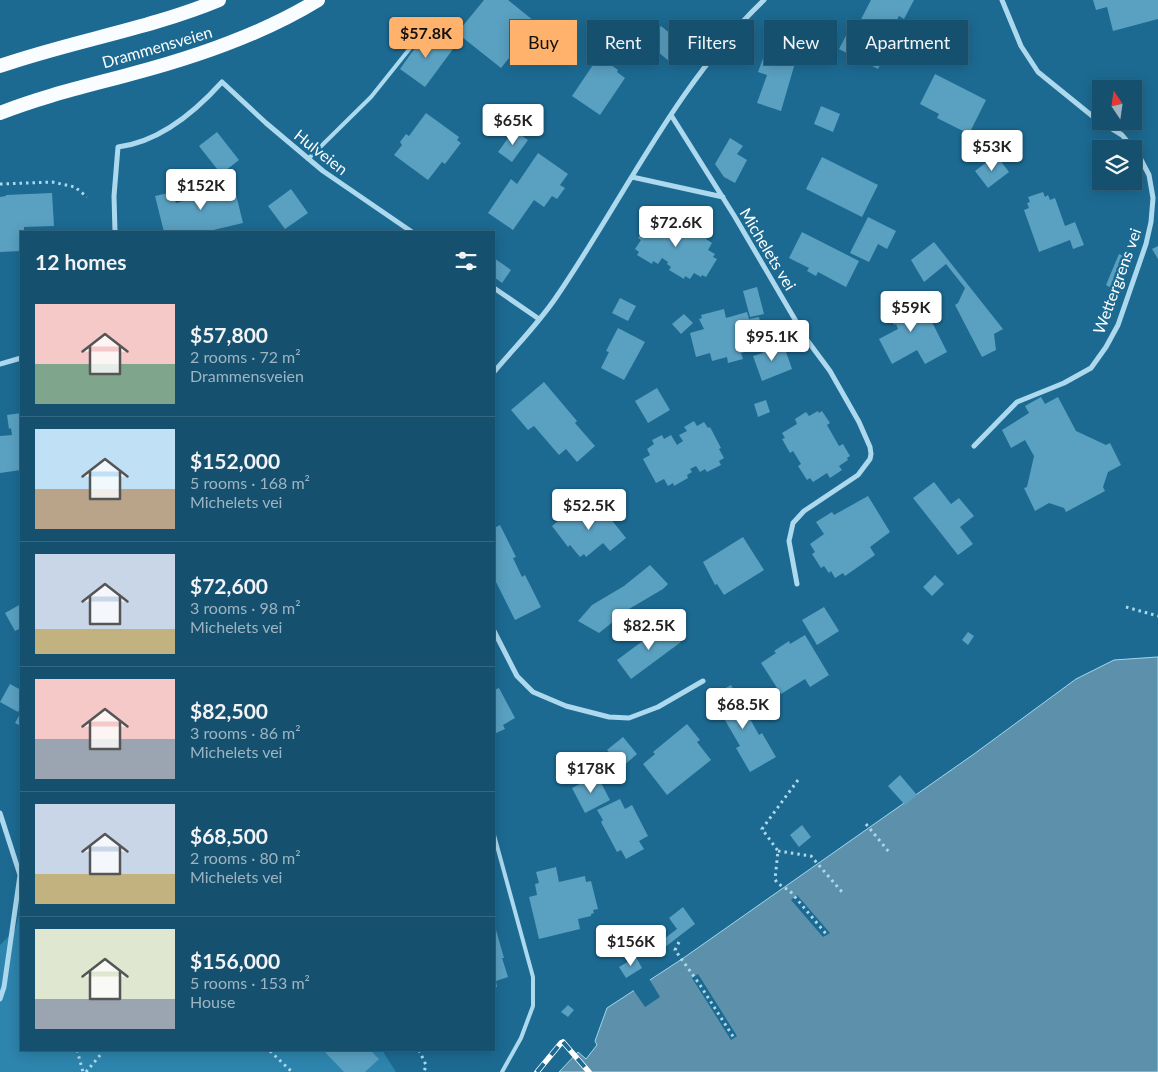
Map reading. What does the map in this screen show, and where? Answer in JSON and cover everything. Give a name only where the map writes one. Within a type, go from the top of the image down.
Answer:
[{"type":"highway","name":"Drammensveien","points":[[0,66],[50,50],[165,19],[219,0]]},
{"type":"highway","name":"Drammensveien","points":[[0,113],[61,93],[178,61],[222,46],[263,29],[318,0]]},
{"type":"street","points":[[495,371],[557,296],[671,115],[717,52],[764,0]]},
{"type":"street","name":"Wettergrens vei","points":[[974,446],[1017,402],[1064,383],[1091,368],[1106,347],[1118,325],[1152,222],[1153,198],[1149,175],[1138,154],[1122,135],[1096,119],[1038,72],[1021,46],[1002,0]]},
{"type":"street","name":"Hulveien","points":[[115,231],[114,196],[118,147],[148,140],[165,130],[208,97],[222,82],[308,159],[411,231]]},
{"type":"street","name":"Michelets vei","points":[[671,115],[723,197],[807,340],[830,371],[870,447],[870,459],[858,475],[804,512],[793,523],[789,541],[797,584]]},
{"type":"street","name":"Michelets vei","points":[[632,177],[723,197]]},
{"type":"street","points":[[495,289],[539,319]]},
{"type":"street","points":[[0,364],[20,358]]},
{"type":"street","points":[[495,633],[517,676],[533,692],[566,706],[609,717],[629,718],[658,706],[703,681]]},
{"type":"street","points":[[0,814],[20,872]]},
{"type":"street","points":[[0,1000],[4,986],[20,882]]},
{"type":"lane","points":[[308,159],[371,97],[411,47],[422,30],[434,22]]},
{"type":"lane","points":[[495,839],[533,977],[533,1006],[522,1038],[502,1072]]},
{"type":"path","points":[[0,184],[52,182],[74,187],[87,197]]},
{"type":"path","points":[[1126,607],[1158,616]]},
{"type":"path","points":[[798,780],[762,829],[778,851],[775,879],[777,883],[790,891],[827,935]]},
{"type":"path","points":[[866,824],[889,852]]},
{"type":"path","points":[[778,851],[811,856],[842,892]]},
{"type":"path","points":[[678,942],[675,950],[734,1038]]},
{"type":"path","points":[[77,1051],[84,1072],[102,1051]]},
{"type":"path","points":[[270,1051],[292,1072]]},
{"type":"path","points":[[419,1051],[426,1065],[424,1072]]},
{"type":"shaded area","points":[[1158,657],[1158,1072],[559,1072],[578,1052],[586,1059],[597,1045],[595,1041],[607,1008],[682,959],[974,754],[1076,679],[1114,660]]},
{"type":"shaded area","points":[[20,912],[20,1051],[383,1051],[396,1072],[0,1072],[0,945],[15,930]]},
{"type":"pier","points":[[797,895],[830,933],[823,937],[791,900]]},
{"type":"pier","points":[[698,974],[737,1036],[731,1040],[692,978]]},
{"type":"pier","points":[[648,977],[660,997],[645,1007],[632,988]]},
{"type":"building","points":[[484,0],[508,0],[533,20],[510,20],[510,57],[501,68],[457,33]]},
{"type":"building","points":[[871,0],[914,0],[904,19],[899,16],[897,20],[861,20]]},
{"type":"building","points":[[1093,0],[1158,0],[1158,19],[1113,31],[1107,7],[1096,10]]},
{"type":"building","points":[[661,26],[669,33],[669,61],[659,53],[659,28]]},
{"type":"building","points":[[427,31],[453,49],[425,87],[400,69]]},
{"type":"building","points":[[847,34],[847,53],[839,49]]},
{"type":"building","points":[[764,56],[764,65],[794,65],[781,111],[757,103],[767,75],[758,72]]},
{"type":"building","points":[[593,65],[611,65],[625,78],[600,115],[572,96]]},
{"type":"building","points":[[870,65],[880,65],[878,69]]},
{"type":"building","points":[[935,74],[986,100],[969,134],[937,118],[939,114],[920,104]]},
{"type":"building","points":[[821,106],[840,114],[833,132],[814,124]]},
{"type":"building","points":[[426,113],[459,137],[457,140],[461,143],[445,164],[442,162],[428,180],[394,155],[402,145],[400,142],[406,134],[409,136]]},
{"type":"building","points":[[514,130],[528,140],[512,162],[498,152]]},
{"type":"building","points":[[217,132],[239,160],[221,174],[199,146]]},
{"type":"building","points":[[730,138],[743,146],[737,154],[747,160],[735,183],[724,177],[715,164]]},
{"type":"building","points":[[538,153],[568,174],[560,185],[565,188],[557,199],[552,196],[544,207],[534,200],[513,230],[488,213],[511,179],[517,184]]},
{"type":"building","points":[[996,155],[1009,172],[988,188],[975,171]]},
{"type":"building","points":[[822,157],[878,185],[862,217],[806,189]]},
{"type":"building","points":[[232,178],[243,223],[209,231],[164,231],[155,196],[173,192],[176,203],[184,201],[184,198],[219,192],[217,182]]},
{"type":"building","points":[[291,189],[308,213],[285,229],[268,206]]},
{"type":"building","points":[[1043,192],[1045,197],[1048,195],[1050,200],[1055,198],[1065,226],[1075,222],[1084,245],[1073,249],[1070,240],[1039,252],[1024,210],[1029,208],[1027,203],[1030,202],[1028,197]]},
{"type":"building","points":[[52,193],[54,226],[24,227],[24,231],[20,231],[20,251],[0,252],[0,197],[6,195]]},
{"type":"building","points":[[657,213],[664,218],[667,214],[676,220],[673,224],[680,228],[677,234],[683,238],[689,229],[696,233],[698,229],[709,236],[706,239],[712,243],[708,250],[715,254],[713,257],[717,259],[706,277],[702,275],[701,277],[694,273],[690,279],[685,276],[684,279],[669,270],[671,267],[662,258],[658,264],[653,261],[652,264],[637,255],[639,252],[635,249],[641,240],[638,238],[650,219],[653,220]]},
{"type":"building","points":[[868,217],[896,231],[887,249],[878,244],[869,262],[850,253]]},
{"type":"building","points":[[802,232],[859,261],[846,287],[818,272],[816,276],[807,271],[809,268],[789,258]]},
{"type":"building","points":[[934,242],[1003,329],[994,334],[996,350],[982,357],[955,305],[958,303],[965,288],[946,264],[924,282],[911,260]]},
{"type":"building","points":[[1158,246],[1158,259],[1152,249]]},
{"type":"building","points":[[1119,254],[1132,260],[1121,285],[1124,286],[1118,299],[1108,295],[1111,288],[1106,285]]},
{"type":"building","points":[[495,259],[511,270],[502,283],[495,278]]},
{"type":"building","points":[[757,287],[764,314],[750,317],[743,291]]},
{"type":"building","points":[[905,292],[916,313],[911,316],[913,321],[928,314],[947,352],[925,364],[917,350],[892,364],[879,339],[898,329],[883,304]]},
{"type":"building","points":[[620,298],[636,306],[628,321],[612,313]]},
{"type":"building","points":[[724,309],[726,318],[747,312],[749,319],[759,317],[763,334],[754,336],[757,349],[741,353],[743,359],[728,363],[727,357],[712,361],[710,353],[696,357],[690,333],[704,329],[699,319],[702,318],[701,315]]},
{"type":"building","points":[[684,314],[693,323],[681,334],[672,324]]},
{"type":"building","points":[[618,328],[645,342],[624,380],[601,368],[609,352],[606,351]]},
{"type":"building","points":[[773,346],[774,349],[784,346],[792,369],[762,381],[753,356],[763,353],[762,350]]},
{"type":"building","points":[[544,382],[577,421],[575,423],[595,446],[577,462],[566,449],[559,455],[534,426],[528,430],[511,410]]},
{"type":"building","points":[[657,388],[670,410],[648,423],[635,401]]},
{"type":"building","points":[[1041,397],[1045,404],[1058,397],[1076,431],[1106,445],[1110,443],[1121,465],[1108,472],[1103,487],[1105,491],[1066,512],[1064,508],[1049,503],[1035,511],[1024,488],[1027,487],[1034,456],[1025,440],[1011,448],[1002,430],[1029,413],[1025,406]]},
{"type":"building","points":[[766,400],[770,412],[758,417],[754,404]]},
{"type":"building","points":[[818,411],[819,413],[822,411],[830,423],[827,425],[839,446],[843,444],[850,456],[847,458],[848,460],[839,466],[842,470],[830,478],[827,473],[813,482],[810,478],[807,480],[798,466],[801,464],[793,451],[790,453],[782,439],[785,438],[782,433],[797,424],[795,419],[806,412],[809,416]]},
{"type":"building","points":[[20,413],[20,470],[0,473],[0,436],[12,435],[7,415]]},
{"type":"building","points":[[694,421],[697,426],[704,422],[708,428],[710,427],[724,458],[719,461],[721,465],[707,472],[705,469],[700,472],[696,466],[690,469],[692,472],[687,475],[688,478],[674,486],[673,483],[668,486],[664,479],[656,483],[643,459],[650,455],[647,449],[654,444],[652,440],[662,435],[664,439],[671,435],[677,445],[683,441],[679,435],[687,431],[684,427]]},
{"type":"building","points":[[934,482],[951,504],[959,498],[974,516],[960,527],[973,544],[958,555],[913,498]]},
{"type":"building","points":[[868,496],[890,532],[870,547],[875,555],[845,576],[843,573],[835,578],[831,571],[829,573],[824,566],[821,568],[812,554],[815,552],[810,544],[824,534],[816,522],[832,512],[834,515]]},
{"type":"building","points":[[598,503],[626,538],[610,551],[603,543],[586,557],[584,554],[580,557],[570,545],[568,547],[552,526],[573,509],[580,518]]},
{"type":"building","points":[[500,525],[516,557],[513,558],[522,577],[525,575],[541,607],[515,620],[495,580],[495,528]]},
{"type":"building","points":[[743,537],[764,570],[724,595],[717,584],[715,585],[703,562]]},
{"type":"building","points":[[650,565],[668,584],[663,589],[629,609],[599,633],[578,621],[592,605],[624,586]]},
{"type":"building","points":[[935,575],[944,584],[932,596],[923,587]]},
{"type":"building","points":[[20,605],[20,628],[15,631],[5,613]]},
{"type":"building","points":[[824,607],[839,631],[817,645],[802,620]]},
{"type":"building","points":[[667,623],[681,642],[631,679],[617,660]]},
{"type":"building","points":[[968,632],[974,636],[968,645],[962,640]]},
{"type":"building","points":[[805,635],[829,675],[810,687],[805,679],[781,694],[761,663],[789,641],[790,644]]},
{"type":"building","points":[[10,684],[20,689],[20,708],[18,712],[0,702]]},
{"type":"building","points":[[731,685],[759,735],[762,733],[776,757],[750,772],[736,748],[740,746],[711,696]]},
{"type":"building","points":[[499,688],[515,718],[503,725],[505,729],[495,734],[495,690]]},
{"type":"building","points":[[20,714],[20,726],[15,723]]},
{"type":"building","points":[[687,724],[700,740],[697,742],[711,760],[667,795],[643,764],[655,754],[653,752]]},
{"type":"building","points":[[623,737],[637,754],[622,767],[607,750]]},
{"type":"building","points":[[597,775],[610,800],[585,813],[572,788]]},
{"type":"building","points":[[900,775],[917,795],[905,805],[888,786]]},
{"type":"building","points":[[620,799],[625,809],[632,805],[648,836],[639,841],[644,849],[626,859],[621,850],[617,852],[601,822],[603,820],[597,810]]},
{"type":"building","points":[[802,825],[811,837],[799,847],[790,835]]},
{"type":"building","points":[[556,867],[559,882],[585,876],[586,882],[591,881],[598,909],[593,910],[594,913],[591,916],[578,919],[580,929],[539,939],[529,897],[537,895],[535,884],[539,883],[536,872]]},
{"type":"building","points":[[683,907],[695,924],[660,951],[656,945],[677,929],[669,918]]},
{"type":"building","points":[[495,926],[508,977],[496,981],[497,987],[495,988]]},
{"type":"building","points":[[636,957],[642,968],[626,978],[619,967]]},
{"type":"building","points":[[568,1005],[574,1010],[568,1017],[561,1012]]},
{"type":"building","points":[[324,1051],[371,1051],[379,1059],[365,1072],[344,1072]]},
{"type":"railway","points":[[563,1042],[589,1072]]},
{"type":"railway","points":[[537,1072],[561,1043]]}]
